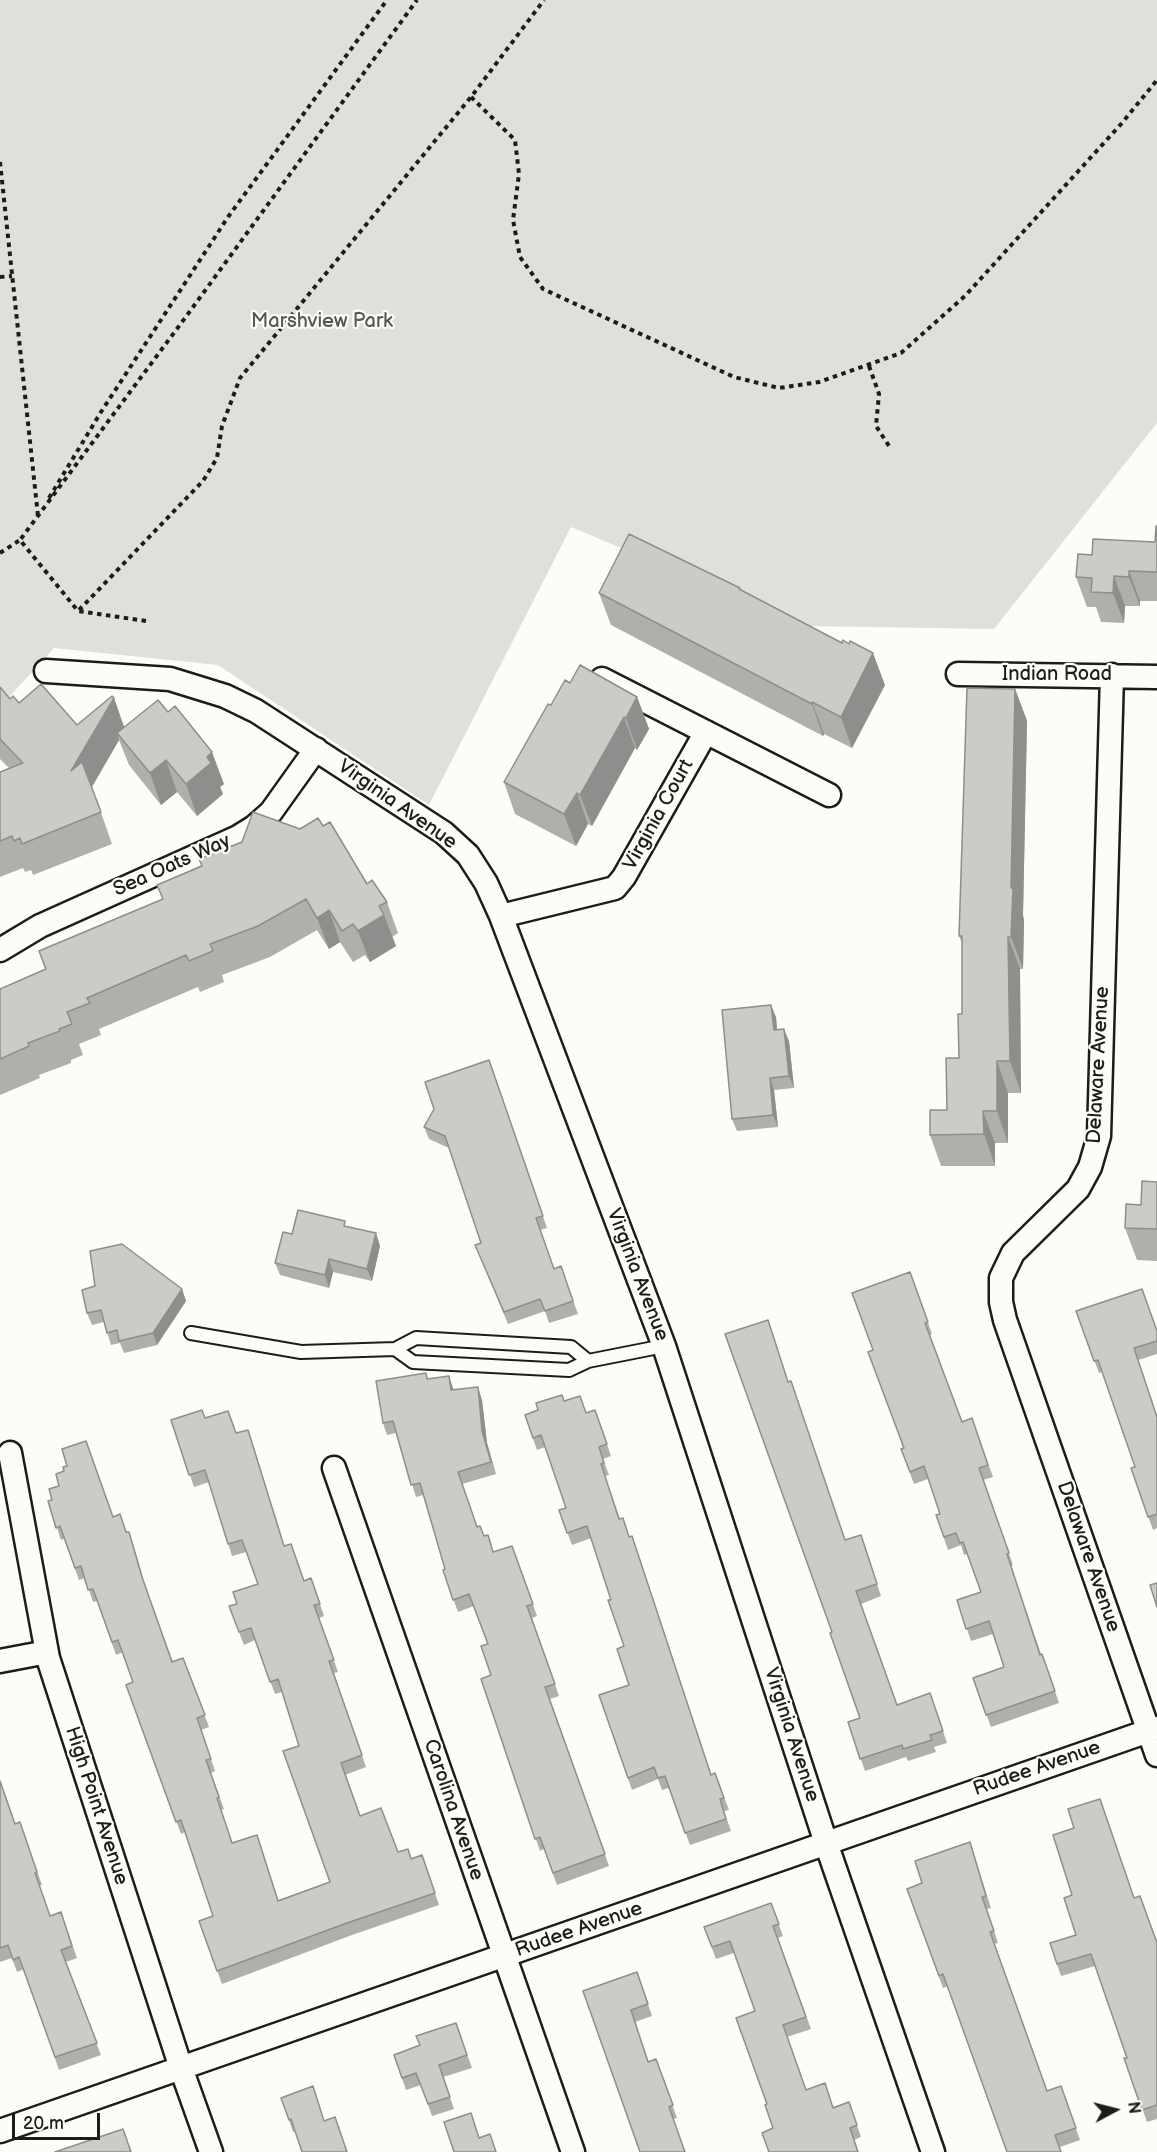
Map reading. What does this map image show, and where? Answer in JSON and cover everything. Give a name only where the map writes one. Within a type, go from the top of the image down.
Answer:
[{"type":"street","points":[[585,670],[829,795]]},
{"type":"street","name":"Virginia Avenue","points":[[46,671],[150,678],[195,686],[225,696],[256,711],[444,833],[468,855],[486,883],[501,916],[664,1346],[826,1843],[933,2152]]},
{"type":"street","name":"Indian Road","points":[[958,674],[1157,677]]},
{"type":"street","name":"Delaware Avenue","points":[[1112,675],[1099,1136],[1090,1167],[1078,1189],[1013,1253],[1002,1278],[1001,1302],[1005,1320],[1153,1729],[1157,1755]]},
{"type":"street","name":"Virginia Court","points":[[501,916],[615,888],[624,877],[706,732]]},
{"type":"street","name":"Sea Oats Way","points":[[0,950],[40,926],[238,837],[254,827],[271,812],[316,749]]},
{"type":"street","name":"High Point Avenue","points":[[10,1453],[48,1658],[181,2068],[211,2152]]},
{"type":"street","name":"Carolina Avenue","points":[[334,1468],[573,2152]]},
{"type":"street","points":[[0,1661],[42,1653],[48,1658]]},
{"type":"street","name":"Rudee Avenue","points":[[0,2131],[1153,1729]]},
{"type":"lane","points":[[191,1333],[301,1352],[395,1349],[416,1338],[571,1347],[588,1361]]},
{"type":"lane","points":[[395,1349],[413,1362],[569,1370],[588,1361],[664,1346]]},
{"type":"path","points":[[38,516],[101,412],[228,216],[387,0]]},
{"type":"path","points":[[0,553],[20,540],[417,0]]},
{"type":"path","points":[[78,610],[203,481],[217,458],[222,426],[240,378],[471,97],[544,0]]},
{"type":"path","points":[[471,97],[515,140],[519,174],[513,220],[520,257],[543,289],[734,377],[779,388],[819,382],[902,354],[965,296],[1122,123],[1157,80]]},
{"type":"path","points":[[0,162],[38,516]]},
{"type":"path","points":[[0,277],[12,276]]},
{"type":"path","points":[[869,366],[879,394],[876,426],[891,449]]},
{"type":"path","points":[[20,540],[78,610],[146,621]]},
{"type":"green space","name":"Marshview Park","points":[[0,0],[1157,0],[1157,423],[994,629],[806,626],[571,527],[429,805],[218,665],[54,648],[0,707]]},
{"type":"building","points":[[1156,526],[1157,572],[1129,571],[1129,577],[1114,576],[1113,593],[1091,592],[1092,578],[1076,577],[1078,554],[1092,555],[1093,539],[1155,542]]},
{"type":"building","points":[[629,534],[740,588],[842,643],[843,640],[849,644],[850,641],[873,653],[841,717],[599,593]]},
{"type":"building","points":[[580,665],[637,697],[580,795],[577,793],[564,814],[504,782],[548,704],[551,705],[565,680],[570,683]]},
{"type":"building","points":[[41,684],[77,725],[112,696],[114,698],[71,771],[82,762],[101,812],[22,844],[20,838],[14,841],[12,836],[0,841],[0,772],[23,763],[0,739],[0,687],[10,699],[13,696],[19,703]]},
{"type":"building","points":[[967,688],[1015,689],[1011,888],[1013,888],[1011,937],[1008,937],[1010,1061],[997,1061],[997,1111],[983,1111],[984,1134],[930,1135],[930,1110],[947,1110],[946,1058],[959,1058],[958,1014],[962,1014],[962,936],[959,936]]},
{"type":"building","points":[[158,700],[168,712],[175,706],[212,752],[207,757],[211,763],[186,784],[166,760],[150,773],[117,733]]},
{"type":"building","points":[[253,812],[300,829],[318,818],[323,826],[330,822],[367,884],[372,880],[387,902],[379,906],[384,915],[358,931],[353,924],[342,931],[329,910],[317,918],[306,899],[258,926],[210,944],[213,951],[189,961],[186,955],[87,998],[90,1003],[67,1012],[72,1024],[28,1043],[29,1046],[0,1059],[0,989],[46,969],[39,951],[163,899],[157,885],[202,866],[199,859],[242,842]]},
{"type":"building","points":[[771,1005],[774,1030],[784,1029],[789,1076],[770,1078],[773,1115],[732,1119],[722,1010]]},
{"type":"building","points":[[489,1060],[543,1216],[536,1218],[554,1269],[561,1266],[573,1301],[545,1311],[540,1299],[504,1312],[475,1245],[481,1243],[445,1136],[424,1127],[434,1109],[425,1082]]},
{"type":"building","points":[[1142,1181],[1157,1182],[1157,1229],[1125,1228],[1126,1204],[1141,1205]]},
{"type":"building","points":[[298,1210],[345,1221],[344,1226],[376,1233],[367,1269],[329,1259],[325,1275],[275,1263],[283,1232],[292,1234]]},
{"type":"building","points":[[122,1244],[182,1289],[153,1333],[119,1341],[117,1330],[107,1333],[101,1310],[87,1313],[82,1290],[95,1286],[90,1251]]},
{"type":"building","points":[[910,1272],[928,1322],[925,1323],[962,1422],[972,1418],[988,1465],[979,1468],[1009,1553],[1007,1554],[1040,1655],[1042,1654],[1055,1691],[986,1715],[973,1678],[1004,1667],[989,1621],[966,1629],[957,1600],[981,1592],[963,1542],[960,1543],[956,1533],[944,1537],[936,1515],[940,1514],[924,1466],[910,1472],[901,1449],[904,1448],[868,1352],[873,1350],[852,1293]]},
{"type":"building","points":[[1142,1289],[1157,1331],[1157,1341],[1134,1348],[1157,1417],[1157,1514],[1148,1517],[1131,1468],[1135,1467],[1098,1360],[1094,1361],[1076,1311]]},
{"type":"building","points":[[768,1320],[845,1540],[861,1535],[877,1584],[856,1591],[897,1705],[930,1693],[943,1731],[930,1735],[932,1740],[903,1749],[902,1745],[860,1759],[848,1722],[860,1718],[830,1633],[832,1632],[725,1334]]},
{"type":"building","points":[[426,1373],[427,1379],[449,1376],[451,1390],[478,1387],[482,1431],[491,1462],[458,1472],[477,1527],[480,1526],[484,1536],[488,1535],[493,1552],[512,1546],[533,1604],[527,1606],[555,1684],[545,1687],[605,1854],[553,1873],[540,1837],[535,1839],[481,1679],[491,1675],[481,1646],[488,1644],[469,1594],[453,1600],[420,1483],[411,1485],[393,1421],[383,1423],[376,1381]]},
{"type":"building","points":[[562,1395],[564,1401],[580,1396],[586,1413],[595,1410],[607,1444],[599,1447],[604,1463],[601,1464],[619,1519],[623,1518],[629,1537],[632,1536],[711,1775],[715,1773],[724,1798],[720,1799],[726,1819],[685,1833],[665,1776],[658,1778],[654,1767],[628,1778],[599,1695],[629,1685],[617,1649],[624,1646],[587,1526],[567,1533],[559,1510],[566,1508],[541,1435],[533,1438],[525,1415],[538,1410],[536,1403]]},
{"type":"building","points":[[202,1410],[205,1418],[228,1411],[236,1433],[248,1430],[284,1546],[291,1544],[304,1581],[311,1578],[320,1604],[314,1605],[334,1660],[329,1661],[362,1755],[341,1763],[360,1816],[381,1808],[398,1852],[408,1849],[411,1859],[422,1855],[435,1893],[217,1971],[199,1921],[213,1916],[181,1820],[176,1822],[126,1685],[133,1682],[118,1640],[112,1642],[93,1589],[88,1590],[81,1566],[75,1568],[60,1526],[56,1528],[48,1501],[52,1500],[49,1489],[59,1486],[56,1474],[64,1471],[63,1467],[67,1466],[62,1449],[86,1441],[113,1517],[120,1514],[126,1532],[129,1532],[172,1662],[183,1658],[205,1715],[197,1718],[211,1759],[206,1760],[232,1843],[257,1835],[278,1901],[330,1882],[283,1751],[299,1746],[278,1679],[270,1682],[251,1628],[239,1632],[229,1606],[237,1604],[233,1592],[258,1584],[242,1540],[228,1544],[205,1470],[189,1475],[171,1420]]},
{"type":"building","points":[[1157,1583],[1157,1607],[1150,1585]]},
{"type":"building","points":[[0,1781],[15,1824],[20,1822],[50,1916],[61,1912],[72,1946],[61,1950],[97,2043],[55,2057],[19,1957],[13,1960],[8,1945],[0,1948]]},
{"type":"building","points":[[1100,1799],[1134,1898],[1140,1896],[1157,1943],[1157,2105],[1142,2110],[1124,2058],[1127,2058],[1091,1954],[1057,1964],[1050,1943],[1076,1935],[1064,1898],[1072,1895],[1053,1835],[1074,1828],[1068,1809]]},
{"type":"building","points":[[970,1842],[986,1896],[982,1897],[994,1931],[990,1932],[1047,2091],[1061,2086],[1076,2128],[1055,2135],[1061,2152],[1007,2152],[943,1974],[939,1976],[907,1889],[922,1883],[915,1861]]},
{"type":"building","points":[[771,1903],[779,1924],[773,1926],[806,2017],[783,2025],[806,2090],[825,2083],[833,2108],[849,2102],[857,2125],[850,2128],[858,2152],[769,2152],[762,2133],[773,2128],[765,2105],[767,2104],[736,2018],[755,2011],[730,1941],[712,1947],[704,1927]]},
{"type":"building","points":[[637,1972],[648,2004],[631,2010],[648,2062],[656,2059],[673,2105],[669,2107],[685,2152],[640,2152],[583,1991]]},
{"type":"building","points":[[456,2023],[467,2055],[439,2065],[450,2097],[428,2104],[416,2073],[402,2078],[394,2055],[420,2045],[416,2036]]},
{"type":"building","points":[[313,2086],[324,2121],[335,2117],[347,2152],[302,2152],[281,2098]]},
{"type":"building","points":[[471,2113],[479,2138],[490,2134],[496,2152],[454,2152],[444,2122]]},
{"type":"building","points":[[123,2129],[131,2152],[55,2152]]}]
